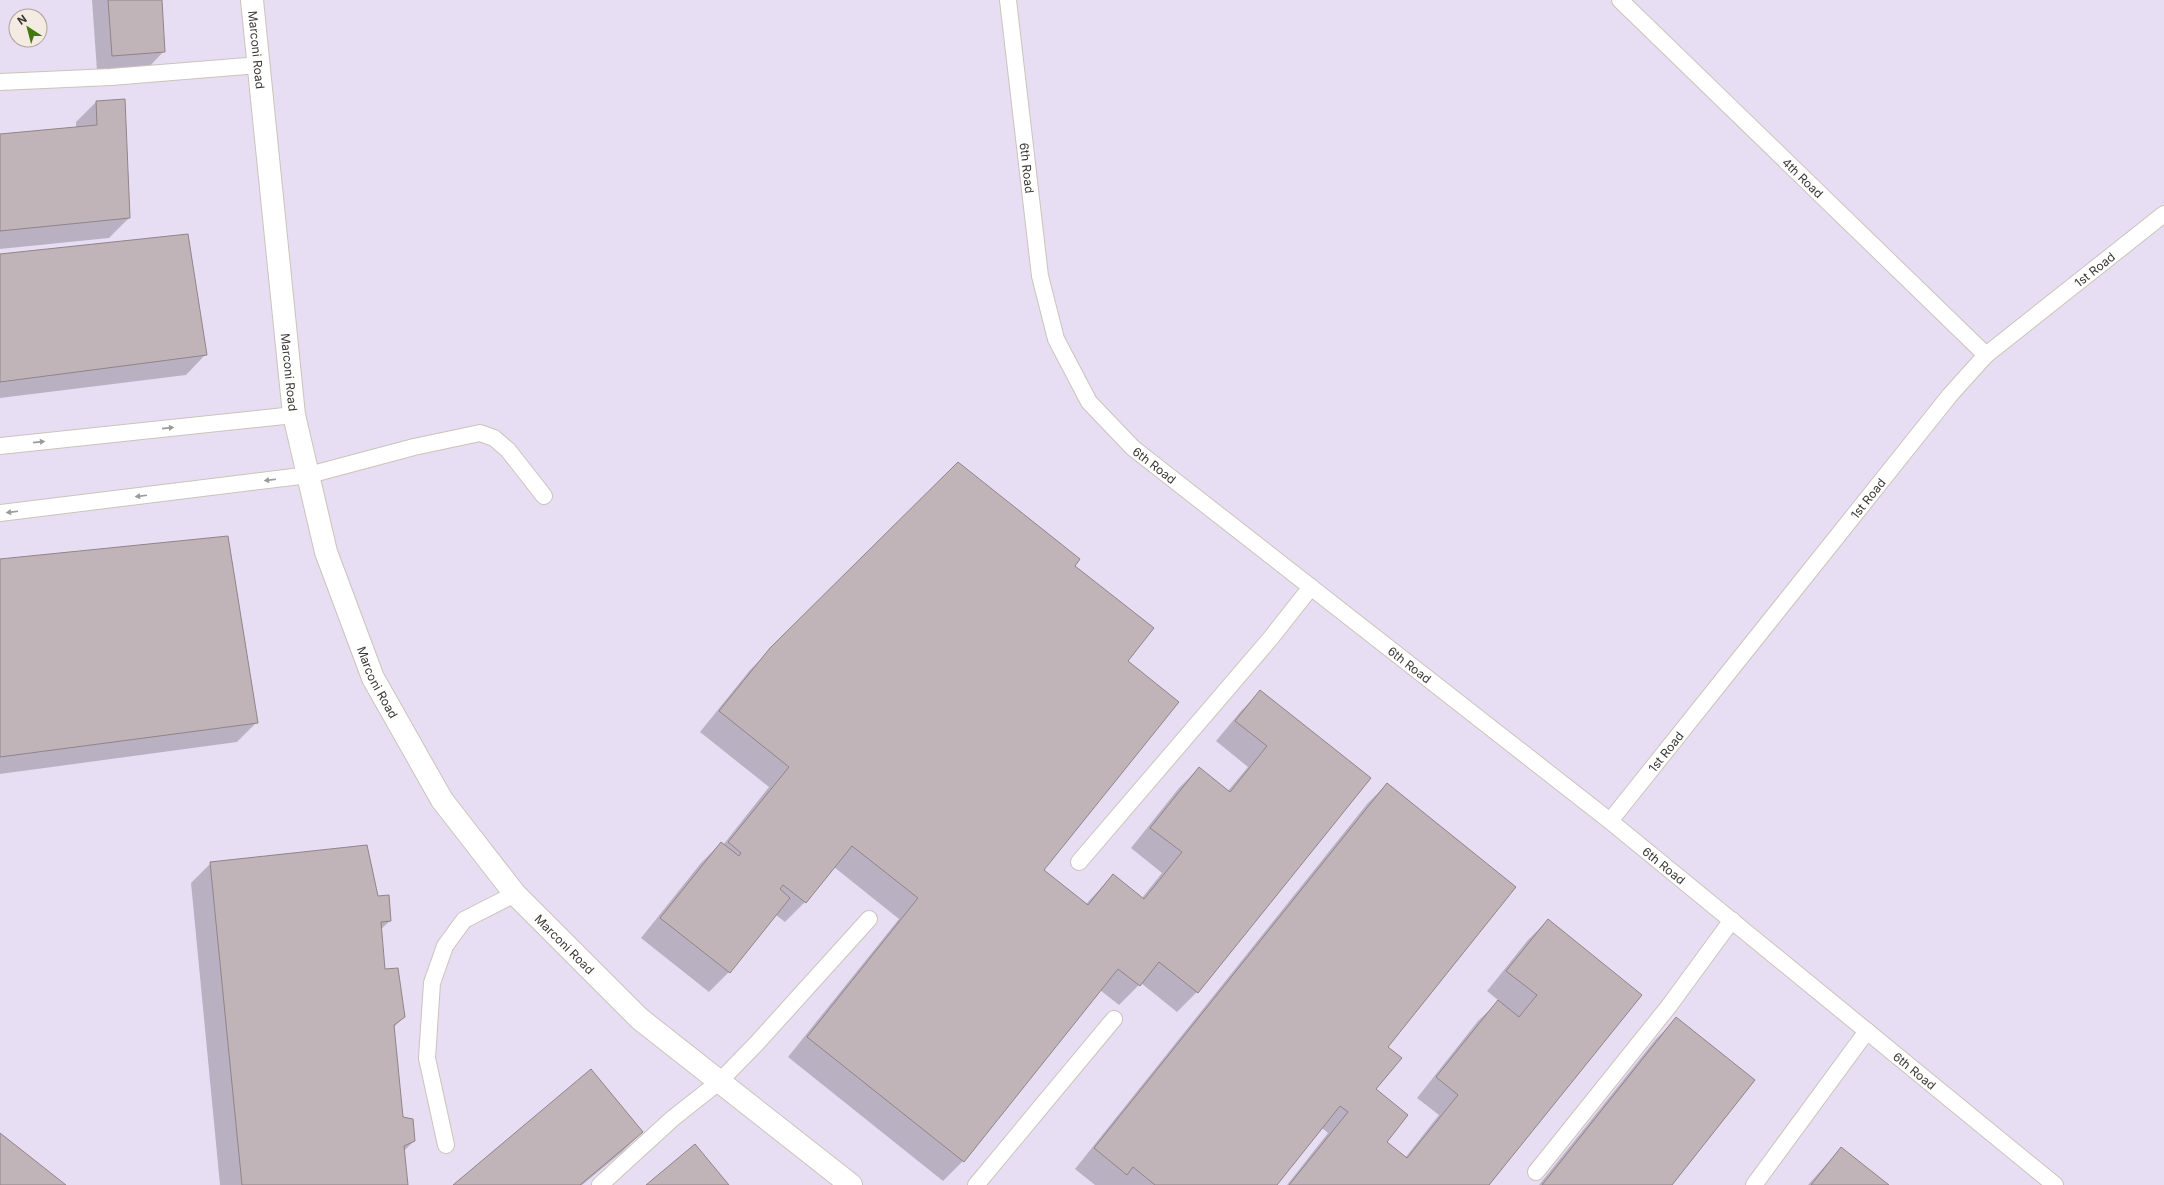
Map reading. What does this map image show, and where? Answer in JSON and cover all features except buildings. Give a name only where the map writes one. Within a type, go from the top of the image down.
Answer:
[{"type":"street","name":"Marconi Road","points":[[252,0],[294,415],[326,552],[373,678],[442,800],[515,894],[640,1019],[720,1081],[847,1184]]},
{"type":"lane","name":"6th Road","points":[[1008,0],[1040,276],[1056,339],[1089,402],[1133,448],[1610,821],[2055,1185]]},
{"type":"lane","name":"4th Road","points":[[1620,0],[1986,355]]},
{"type":"lane","points":[[0,82],[111,77],[258,66]]},
{"type":"lane","name":"1st Road","points":[[1610,821],[1945,401],[1986,355],[2164,214]]},
{"type":"lane","points":[[0,446],[294,415]]},
{"type":"lane","points":[[0,513],[309,475],[414,447],[480,433],[494,438],[508,450],[544,496]]},
{"type":"lane","points":[[1079,862],[1270,639],[1311,587]]},
{"type":"lane","points":[[446,1145],[427,1058],[432,983],[445,946],[464,920],[515,894]]},
{"type":"lane","points":[[600,1185],[672,1119],[720,1081],[758,1043],[869,919]]},
{"type":"lane","points":[[1536,1172],[1669,1006],[1732,920]]},
{"type":"lane","points":[[976,1185],[1114,1019]]},
{"type":"lane","points":[[1754,1185],[1866,1031]]},
{"type":"shaded area","points":[[0,0],[2164,0],[2164,1185],[0,1185]]}]
